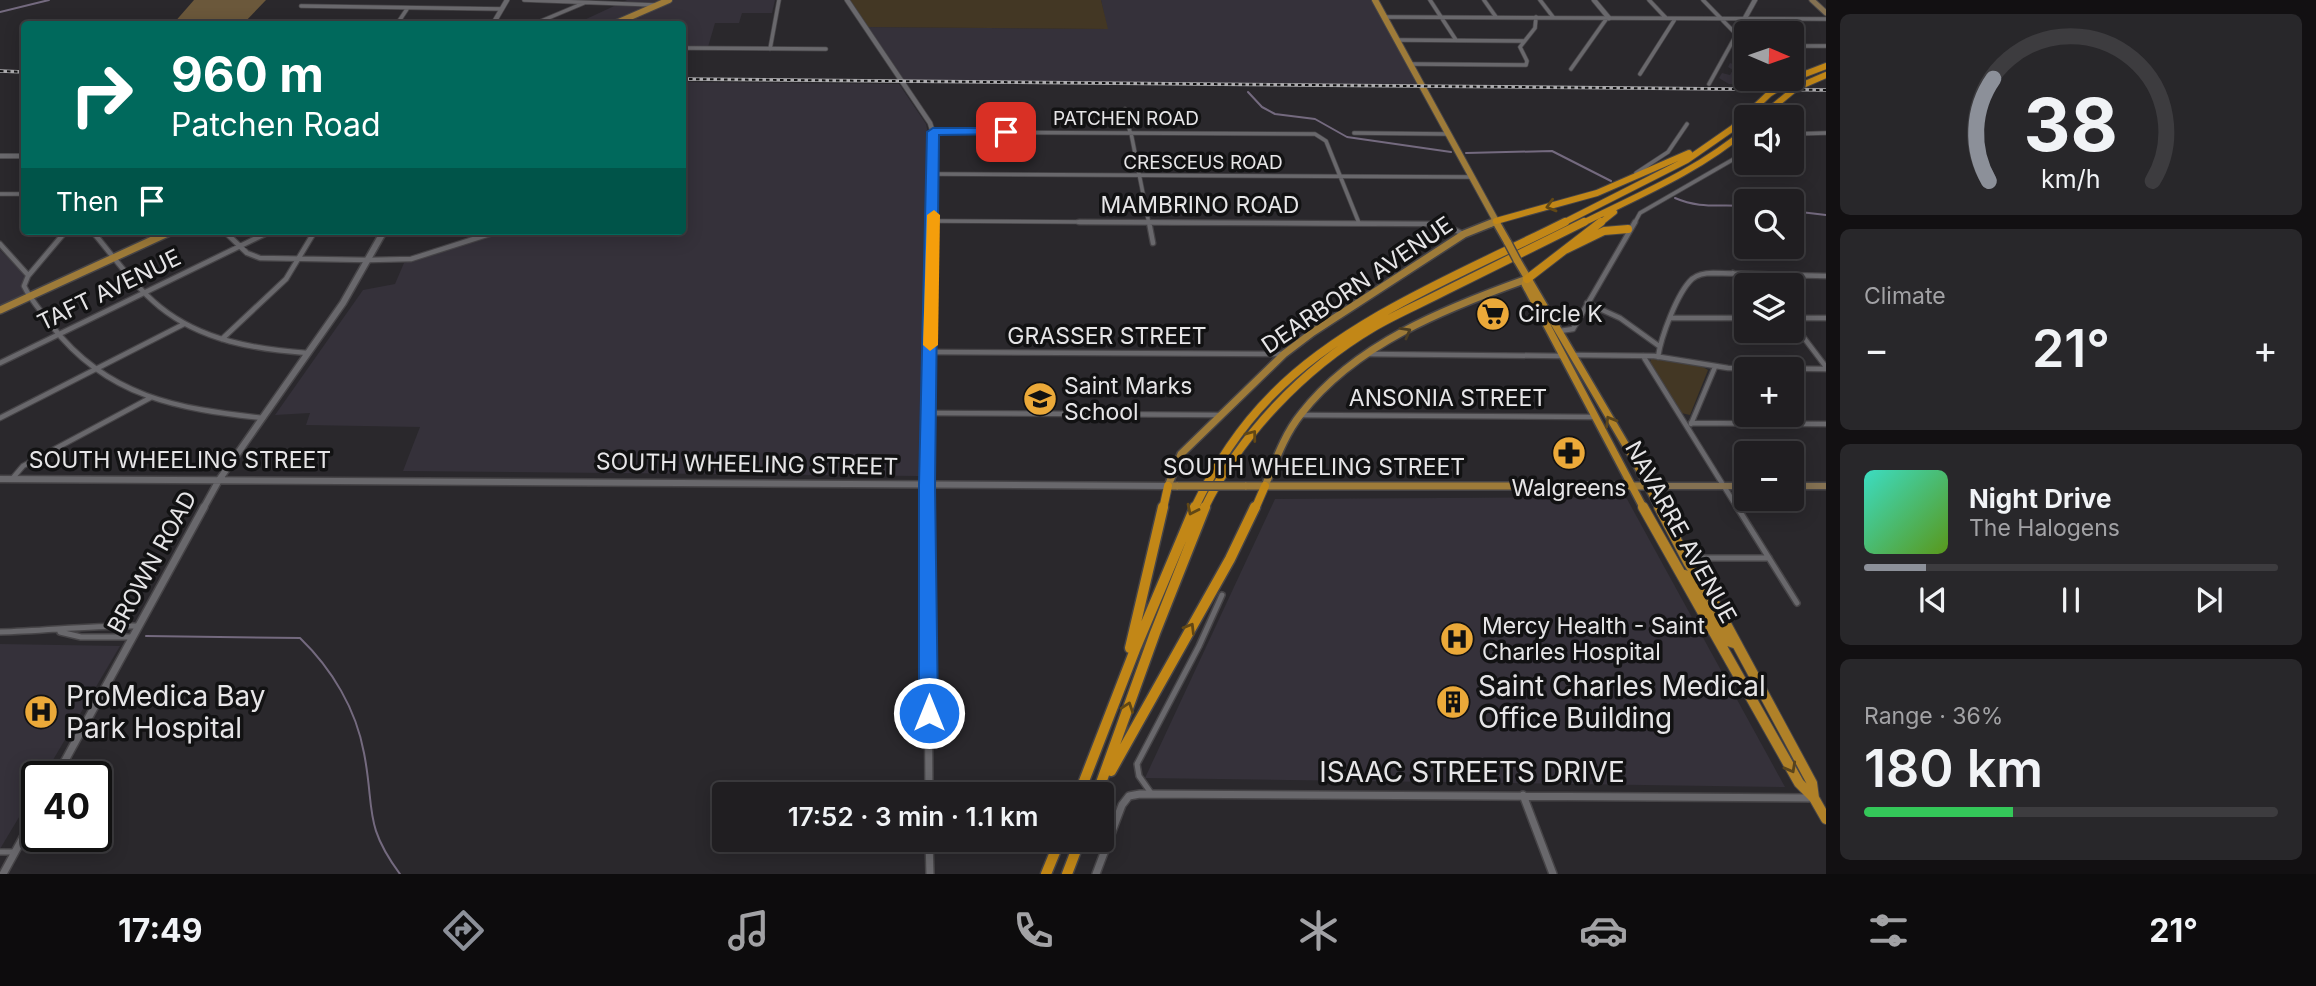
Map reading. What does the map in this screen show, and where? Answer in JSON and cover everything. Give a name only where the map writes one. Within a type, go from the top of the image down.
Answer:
[{"type":"highway","points":[[1804,74],[1826,65]]},
{"type":"highway","points":[[1775,105],[1796,88],[1826,75]]},
{"type":"highway","points":[[1083,782],[1122,678],[1186,523],[1205,483],[1249,419],[1295,373],[1364,324],[1688,160],[1733,128],[1774,91]]},
{"type":"highway","points":[[1496,222],[1597,193],[1688,154],[1733,128]]},
{"type":"highway","points":[[1102,782],[1191,538],[1226,470],[1262,422],[1300,382],[1374,327],[1651,188],[1725,148],[1734,140]]},
{"type":"highway","points":[[1527,279],[1600,221],[1651,188]]},
{"type":"highway","name":"NAVARRE AVENUE","points":[[1496,222],[1737,644],[1812,783],[1814,798]]},
{"type":"highway","points":[[1564,251],[1577,247],[1612,227],[1628,229]]},
{"type":"highway","name":"NAVARRE AVENUE","points":[[1527,279],[1525,284],[1674,562],[1799,783],[1814,798],[1826,819]]},
{"type":"highway","points":[[1534,301],[1540,303],[1554,328],[1566,341]]},
{"type":"highway","points":[[1550,331],[1566,353],[1574,355]]},
{"type":"highway","points":[[1122,678],[1173,486]]},
{"type":"highway","points":[[1104,782],[1125,738],[1236,550],[1265,486]]},
{"type":"highway","points":[[1674,562],[1690,580],[1725,640],[1737,644]]},
{"type":"highway","points":[[1743,682],[1753,688],[1785,735]]},
{"type":"highway","points":[[1046,874],[1055,852]]},
{"type":"highway","points":[[1067,874],[1075,852]]},
{"type":"main road","points":[[621,21],[669,0]]},
{"type":"main road","name":"NAVARRE AVENUE","points":[[1375,0],[1496,222]]},
{"type":"main road","points":[[1812,0],[1826,13]]},
{"type":"main road","name":"DEARBORN AVENUE","points":[[1173,486],[1181,454],[1283,354],[1464,234],[1496,222]]},
{"type":"main road","points":[[0,310],[163,235]]},
{"type":"main road","points":[[1265,486],[1300,415],[1315,397],[1368,354],[1466,300],[1527,279]]},
{"type":"main road","name":"SOUTH WHEELING STREET","points":[[1173,486],[1734,486]]},
{"type":"main road","points":[[1804,486],[1826,486]]},
{"type":"street","points":[[496,21],[507,0]]},
{"type":"street","points":[[524,0],[659,5]]},
{"type":"street","points":[[771,49],[779,0]]},
{"type":"street","points":[[847,0],[902,80],[933,132],[934,221],[927,485],[929,782]]},
{"type":"street","points":[[1430,0],[1456,40]]},
{"type":"street","points":[[1484,0],[1496,17]]},
{"type":"street","points":[[1540,0],[1553,18]]},
{"type":"street","points":[[1594,0],[1608,18]]},
{"type":"street","points":[[1649,0],[1665,18]]},
{"type":"street","points":[[1703,0],[1734,32]]},
{"type":"street","points":[[1743,21],[1755,0]]},
{"type":"street","points":[[541,21],[586,2]]},
{"type":"street","points":[[301,6],[502,9]]},
{"type":"street","points":[[399,21],[408,8]]},
{"type":"street","points":[[1384,17],[1826,19]]},
{"type":"street","points":[[1410,64],[1527,63],[1520,50],[1535,28],[1536,17]]},
{"type":"street","points":[[1571,69],[1608,18]]},
{"type":"street","points":[[1640,74],[1675,18]]},
{"type":"street","points":[[1709,84],[1734,38]]},
{"type":"street","points":[[1397,40],[1524,41]]},
{"type":"street","points":[[1804,46],[1826,46]]},
{"type":"street","points":[[686,48],[826,49]]},
{"type":"street","points":[[1125,109],[1153,243]]},
{"type":"street","points":[[1617,185],[1659,160],[1676,142],[1687,124]]},
{"type":"street","name":"PATCHEN ROAD","points":[[933,132],[1318,135],[1325,140],[1339,177]]},
{"type":"street","points":[[1354,133],[1448,134]]},
{"type":"street","points":[[1804,134],[1826,133]]},
{"type":"street","points":[[0,156],[21,156]]},
{"type":"street","points":[[1560,331],[1572,330],[1628,229],[1640,213],[1734,159]]},
{"type":"street","name":"CRESCEUS ROAD","points":[[934,174],[1472,177]]},
{"type":"street","points":[[1339,177],[1359,223]]},
{"type":"street","points":[[0,194],[21,194]]},
{"type":"street","name":"MAMBRINO ROAD","points":[[934,221],[1443,224],[1464,234]]},
{"type":"street","points":[[63,235],[28,276],[24,286],[74,352],[95,370],[151,397],[202,411],[264,418]]},
{"type":"street","points":[[96,235],[159,306],[185,324],[222,339],[262,349],[309,354]]},
{"type":"street","points":[[228,235],[257,258],[298,260],[411,259],[486,235]]},
{"type":"street","name":"TAFT AVENUE","points":[[0,363],[263,235]]},
{"type":"street","points":[[222,339],[286,279],[313,235]]},
{"type":"street","name":"BROWN ROAD","points":[[65,761],[219,480],[350,293],[381,235]]},
{"type":"street","points":[[0,244],[28,276]]},
{"type":"street","points":[[1658,357],[1659,346],[1693,278],[1710,273],[1826,276]]},
{"type":"street","points":[[1587,303],[1620,318],[1659,346]]},
{"type":"street","points":[[1672,318],[1734,318]]},
{"type":"street","points":[[1804,319],[1826,318]]},
{"type":"street","points":[[0,418],[185,324]]},
{"type":"street","points":[[1804,337],[1826,368]]},
{"type":"street","name":"GRASSER STREET","points":[[930,352],[1283,354]]},
{"type":"street","points":[[1368,354],[1563,356]]},
{"type":"street","points":[[1574,355],[1658,357],[1715,367],[1826,368]]},
{"type":"street","points":[[1643,356],[1797,603]]},
{"type":"street","points":[[1688,430],[1715,367]]},
{"type":"street","points":[[12,479],[23,466],[151,397]]},
{"type":"street","points":[[929,413],[1219,415]]},
{"type":"street","name":"ANSONIA STREET","points":[[1300,415],[1596,417]]},
{"type":"street","points":[[1691,423],[1826,424]]},
{"type":"street","name":"SOUTH WHEELING STREET","points":[[0,478],[1173,486]]},
{"type":"street","points":[[1686,558],[1769,558]]},
{"type":"street","points":[[1151,793],[1139,776],[1138,764],[1195,655],[1222,595]]},
{"type":"street","points":[[0,632],[56,631],[96,625],[138,626]]},
{"type":"street","points":[[56,631],[81,637],[132,637]]},
{"type":"street","name":"ISAAC STREETS DRIVE","points":[[1096,874],[1119,811],[1129,796],[1151,793],[1814,798]]},
{"type":"street","points":[[1523,795],[1553,874]]},
{"type":"street","points":[[3,874],[21,841]]},
{"type":"street","points":[[0,852],[15,852]]},
{"type":"street","points":[[929,852],[929,874]]},
{"type":"shaded area","points":[[194,0],[266,0],[246,21],[176,21]]},
{"type":"shaded area","points":[[627,0],[775,0],[772,13],[742,13],[739,23],[715,23],[708,47],[686,46],[686,21],[582,21]]},
{"type":"shaded area","points":[[847,0],[1101,0],[1108,29],[866,27]]},
{"type":"shaded area","points":[[1101,0],[1375,0],[1422,85],[902,80],[866,27],[1107,29]]},
{"type":"shaded area","points":[[1730,63],[1734,64],[1734,84],[1719,78],[1722,73],[1730,75],[1733,70],[1728,67]]},
{"type":"shaded area","points":[[686,82],[899,84],[926,124],[930,143],[920,476],[403,471],[420,427],[306,425],[310,413],[275,415],[363,290],[395,284],[404,263],[491,235],[686,235]]},
{"type":"shaded area","points":[[0,250],[25,275],[25,295],[0,307]]},
{"type":"shaded area","points":[[1651,358],[1708,370],[1690,415],[1681,413],[1650,364]]},
{"type":"shaded area","name":"Mercy Health - Saint Charles Hospital","points":[[1275,499],[1627,499],[1785,787],[1145,778]]},
{"type":"shaded area","name":"ProMedica Bay Park Hospital","points":[[0,644],[120,646],[52,761],[21,761],[21,814],[0,849]]},
{"type":"waterway","points":[[0,12],[49,0]]},
{"type":"waterway","points":[[1248,92],[1262,107],[1275,114],[1315,119],[1347,137],[1451,152]]},
{"type":"waterway","points":[[1466,153],[1552,151],[1611,181]]},
{"type":"waterway","points":[[1675,198],[1701,205],[1734,206]]},
{"type":"waterway","points":[[1804,212],[1826,215]]},
{"type":"waterway","points":[[146,636],[300,638],[332,676],[349,705],[364,753],[375,829],[388,857],[400,874]]},
{"type":"railway","points":[[0,71],[21,72]]},
{"type":"railway","points":[[686,79],[1826,90]]},
{"type":"slow traffic","points":[[930,345],[934,215]]},
{"type":"place","name":"Circle K","points":[[1493,314]]},
{"type":"place","name":"Saint Marks School","points":[[1040,399]]},
{"type":"place","name":"Walgreens","points":[[1569,453]]},
{"type":"place","name":"Mercy Health - Saint Charles Hospital","points":[[1457,639]]},
{"type":"place","name":"Saint Charles Medical Office Building","points":[[1453,702]]},
{"type":"place","name":"ProMedica Bay Park Hospital","points":[[41,712]]},
{"type":"route","points":[[929,713],[927,485],[934,221],[933,132],[1006,132]]}]
